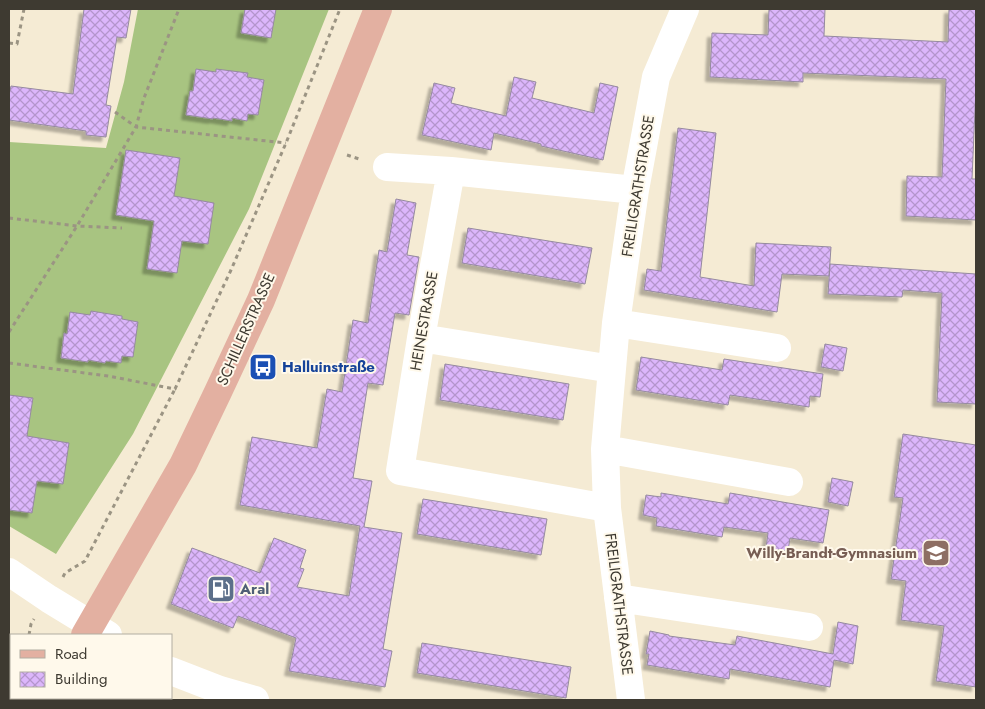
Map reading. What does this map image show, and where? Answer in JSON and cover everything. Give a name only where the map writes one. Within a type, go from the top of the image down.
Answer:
[{"type":"main road","name":"SCHILLERSTRASSE","points":[[94,632],[183,465],[261,300],[378,9]]},
{"type":"street","name":"FREILIGRATHSTRASSE","points":[[631,700],[607,508],[605,449],[616,323],[635,190],[656,77],[685,9]]},
{"type":"street","points":[[387,167],[451,171],[635,190]]},
{"type":"street","name":"HEINESTRASSE","points":[[451,171],[421,338],[400,471],[607,508]]},
{"type":"street","points":[[616,323],[777,348]]},
{"type":"street","points":[[421,338],[612,369]]},
{"type":"street","points":[[605,449],[789,482]]},
{"type":"street","points":[[9,572],[94,632]]},
{"type":"street","points":[[618,598],[809,628]]},
{"type":"street","points":[[172,671],[220,690],[255,700]]},
{"type":"path","points":[[9,42],[17,44],[24,9]]},
{"type":"path","points":[[9,332],[77,226],[136,127],[144,98],[179,9]]},
{"type":"path","points":[[65,573],[85,561],[175,388],[231,270],[286,143],[340,9]]},
{"type":"path","points":[[115,112],[136,127],[286,143]]},
{"type":"path","points":[[323,146],[387,167]]},
{"type":"path","points":[[9,218],[77,226],[122,228]]},
{"type":"path","points":[[9,364],[108,376],[175,388]]},
{"type":"green space","points":[[138,9],[329,9],[249,209],[133,434],[56,554],[9,526],[9,142],[106,148],[124,82]]},
{"type":"building","points":[[84,9],[131,9],[126,38],[117,37],[106,105],[111,106],[106,137],[86,135],[86,131],[9,120],[11,86],[73,94]]},
{"type":"building","points":[[245,9],[276,9],[271,38],[241,33]]},
{"type":"building","points":[[769,9],[825,9],[824,36],[948,42],[949,9],[976,9],[976,87],[972,179],[976,179],[976,220],[906,216],[907,176],[942,177],[946,79],[803,73],[803,82],[710,77],[712,33],[768,35]]},
{"type":"building","points":[[196,69],[216,72],[216,69],[248,73],[247,77],[264,80],[258,115],[248,114],[247,121],[232,118],[232,121],[186,115],[190,91],[193,91]]},
{"type":"building","points":[[514,77],[536,82],[532,98],[594,113],[600,83],[618,87],[603,160],[494,133],[491,150],[422,135],[434,83],[455,88],[451,103],[506,116]]},
{"type":"building","points":[[678,128],[716,133],[700,277],[754,286],[756,243],[831,247],[829,276],[782,274],[777,312],[644,290],[647,269],[661,271]]},
{"type":"building","points":[[126,150],[180,158],[174,196],[214,203],[208,244],[182,241],[177,273],[147,269],[154,221],[116,215]]},
{"type":"building","points":[[396,199],[416,203],[407,255],[419,257],[409,315],[395,313],[383,385],[368,383],[353,478],[372,481],[364,527],[402,533],[383,649],[392,651],[385,687],[289,671],[296,638],[238,616],[233,628],[171,604],[192,548],[260,573],[274,538],[306,550],[300,568],[304,569],[297,587],[349,596],[360,526],[240,505],[252,437],[317,448],[327,389],[342,392],[353,320],[368,323],[379,250],[387,252]]},
{"type":"building","points":[[468,228],[592,248],[585,284],[462,263]]},
{"type":"building","points":[[830,264],[976,274],[976,404],[937,402],[942,293],[903,290],[902,297],[828,294]]},
{"type":"building","points":[[91,311],[122,316],[122,319],[138,322],[133,357],[122,356],[121,363],[88,360],[88,362],[61,358],[64,333],[67,334],[70,312],[90,315]]},
{"type":"building","points":[[825,344],[847,348],[843,371],[821,367]]},
{"type":"building","points":[[641,357],[722,370],[724,359],[823,374],[820,397],[810,396],[809,407],[730,395],[728,405],[636,390]]},
{"type":"building","points":[[445,364],[569,384],[563,420],[440,400]]},
{"type":"building","points":[[9,395],[33,398],[27,436],[69,443],[63,484],[37,481],[32,513],[9,510]]},
{"type":"building","name":"Willy-Brandt-Gymnasium","points":[[903,434],[976,445],[976,687],[936,681],[944,626],[901,620],[906,581],[891,579],[903,498],[894,497]]},
{"type":"building","points":[[832,478],[853,482],[848,506],[828,502]]},
{"type":"building","points":[[661,493],[728,504],[730,493],[829,510],[823,543],[790,538],[788,551],[766,548],[768,533],[724,527],[722,537],[656,526],[657,518],[643,515],[646,495],[661,497]]},
{"type":"building","points":[[423,499],[547,519],[541,555],[417,534]]},
{"type":"building","points":[[838,622],[858,626],[853,664],[834,660],[830,687],[730,669],[729,679],[647,665],[649,654],[646,654],[650,631],[669,636],[735,645],[737,636],[833,654]]},
{"type":"building","points":[[422,643],[571,667],[566,698],[417,673]]},
{"type":"place","name":"Halluinstraße","points":[[263,367]]},
{"type":"place","name":"Willy-Brandt-Gymnasium","points":[[936,553]]},
{"type":"place","name":"Aral","points":[[221,589]]}]
